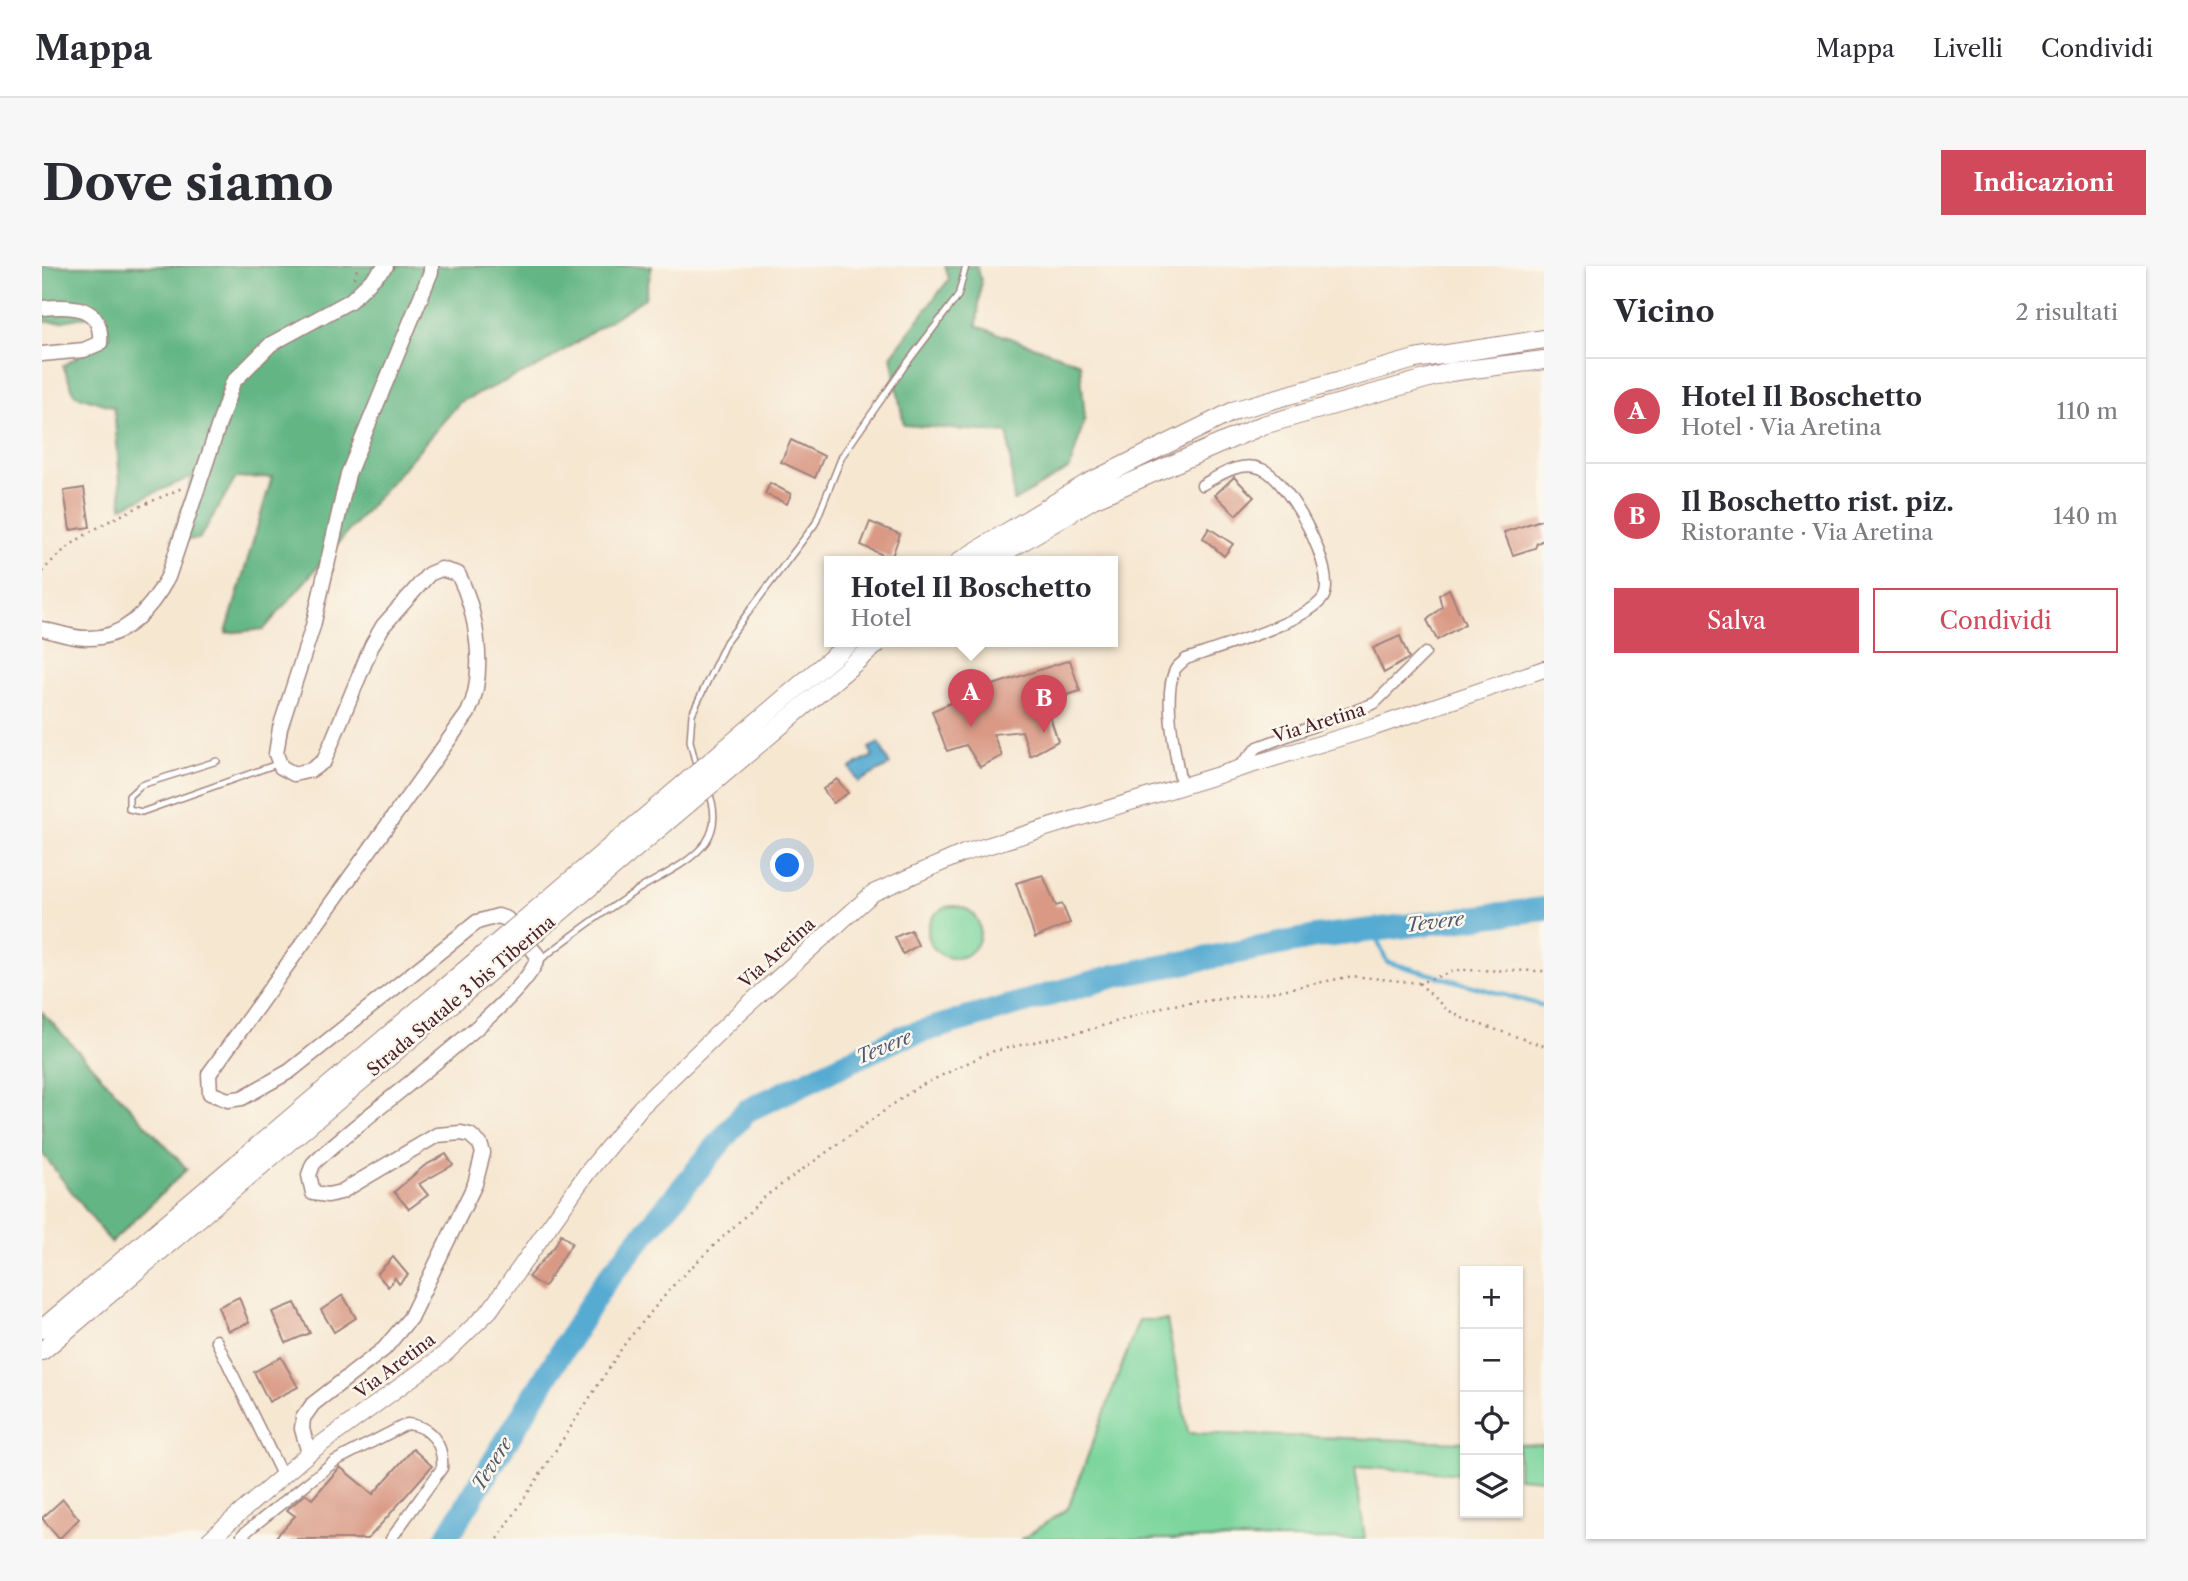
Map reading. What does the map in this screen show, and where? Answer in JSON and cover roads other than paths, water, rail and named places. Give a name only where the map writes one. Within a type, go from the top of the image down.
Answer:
[{"type":"highway","points":[[968,556],[1086,484],[1236,410],[1415,359],[1544,339]]},
{"type":"highway","points":[[998,556],[1093,499],[1263,425],[1450,372],[1544,360]]},
{"type":"highway","name":"Strada Statale 3 bis Tiberina","points":[[42,1351],[845,647]]},
{"type":"highway","name":"Strada Statale 3 bis Tiberina","points":[[42,1329],[873,647]]},
{"type":"main road","name":"Via Aretina","points":[[210,1539],[309,1452],[446,1353],[490,1310],[587,1173],[641,1107],[741,1011],[873,894],[964,853],[1181,784],[1375,727],[1544,669]]},
{"type":"street","points":[[42,629],[83,639],[105,637],[122,630],[156,600],[168,577],[233,382],[271,344],[350,301],[386,266]]},
{"type":"street","points":[[309,1452],[302,1429],[303,1418],[313,1404],[384,1349],[410,1318],[475,1184],[483,1153],[480,1144],[470,1135],[449,1132],[437,1135],[341,1192],[328,1195],[313,1193],[309,1175],[313,1164],[496,1010],[537,963],[536,951],[507,919],[486,918],[477,922],[290,1071],[242,1098],[228,1100],[210,1093],[209,1074],[471,706],[478,681],[471,599],[458,574],[441,569],[429,574],[383,625],[372,645],[324,761],[311,770],[295,774],[280,762],[276,754],[280,728],[313,626],[348,474],[431,272],[431,266]]},
{"type":"street","points":[[42,308],[61,306],[84,311],[93,315],[101,327],[100,343],[83,350],[42,354]]},
{"type":"street","points":[[1181,784],[1173,741],[1171,690],[1175,669],[1186,659],[1303,613],[1323,597],[1327,586],[1326,570],[1318,550],[1280,482],[1262,468],[1236,467],[1202,485]]},
{"type":"street","points":[[1236,768],[1258,747],[1375,703],[1425,653]]},
{"type":"street","points":[[216,1340],[282,1475]]},
{"type":"street","points":[[245,1539],[242,1535],[335,1461],[407,1424],[419,1425],[438,1442],[443,1455],[442,1468],[391,1539]]},
{"type":"street","points":[[240,1512],[254,1525]]},
{"type":"lane","points":[[537,963],[589,922],[683,862],[707,841],[715,817],[714,802],[692,759],[690,741],[692,714],[702,687],[733,632],[815,524],[842,456],[958,296],[966,266]]},
{"type":"lane","points":[[217,761],[141,785],[129,796],[129,809],[142,812],[280,762]]},
{"type":"water","points":[[879,743],[890,765],[858,782],[850,768],[873,756],[869,748]]},
{"type":"waterway","name":"Tevere","points":[[446,1539],[603,1284],[746,1111],[899,1038],[1115,976],[1316,937],[1544,909]]},
{"type":"waterway","points":[[1373,930],[1387,962],[1544,1006]]},
{"type":"place","name":"Hotel Il Boschetto","points":[[971,727]]},
{"type":"place","name":"Il Boschetto rist. piz.","points":[[1044,733]]}]
